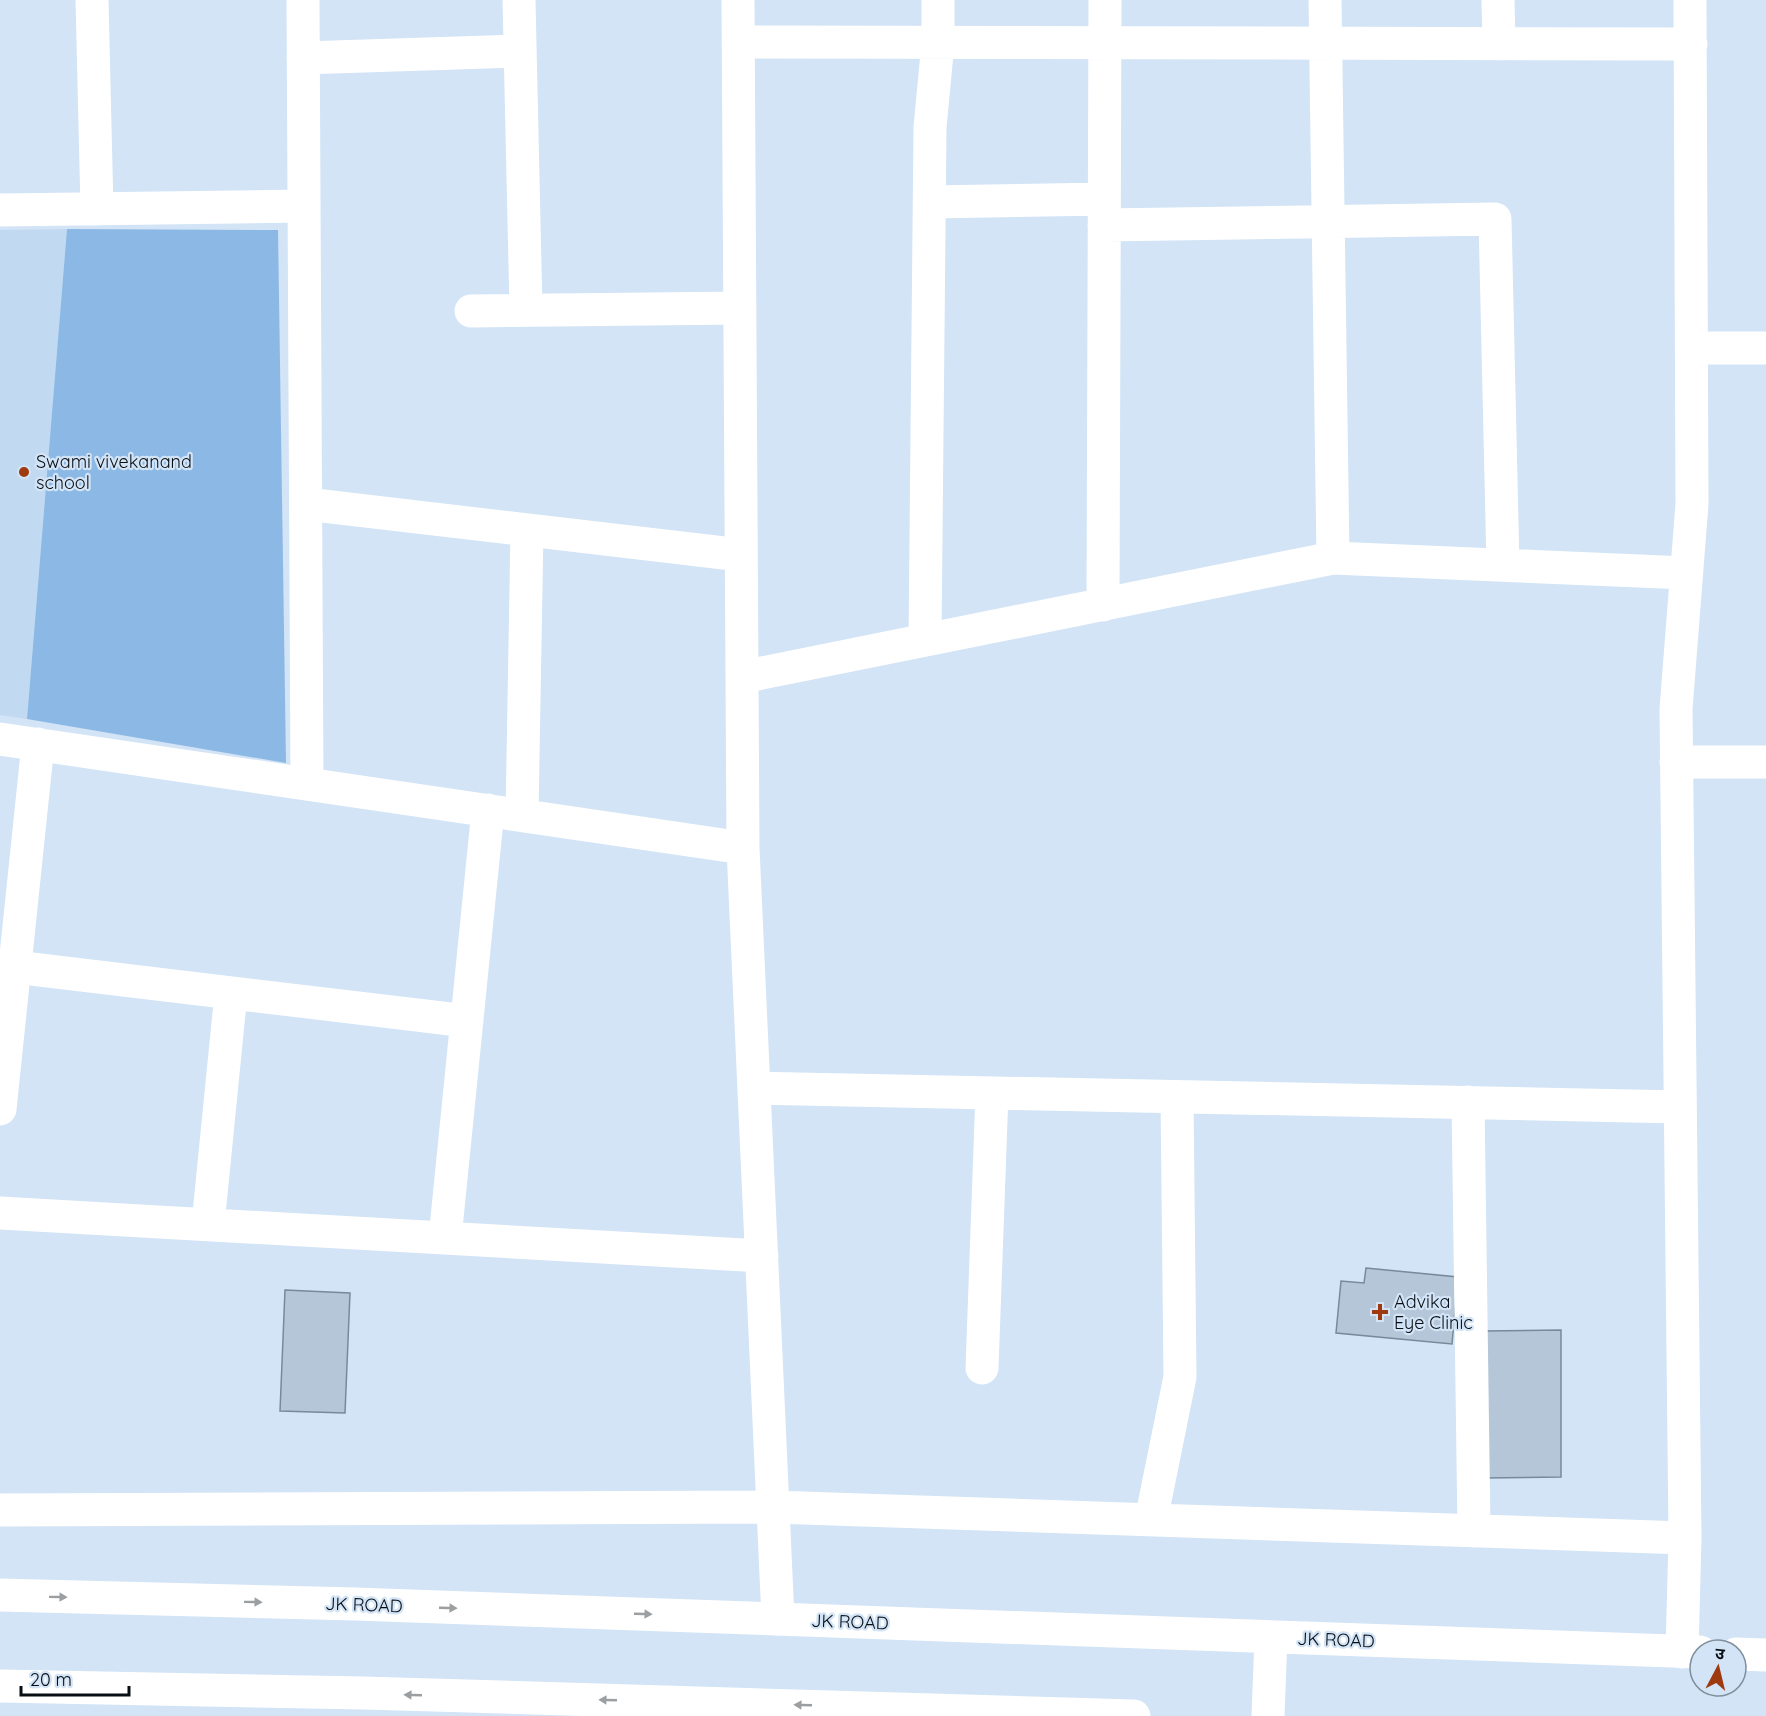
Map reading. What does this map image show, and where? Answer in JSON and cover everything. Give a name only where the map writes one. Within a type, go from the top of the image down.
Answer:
[{"type":"street","points":[[92,0],[97,209]]},
{"type":"street","points":[[303,0],[307,784]]},
{"type":"street","points":[[519,0],[526,310]]},
{"type":"street","points":[[738,0],[743,848],[778,1619]]},
{"type":"street","points":[[925,640],[930,127],[938,43],[938,0]]},
{"type":"street","points":[[1103,604],[1104,0]]},
{"type":"street","points":[[1325,0],[1333,558]]},
{"type":"street","points":[[1498,0],[1499,44]]},
{"type":"street","points":[[1690,0],[1692,504],[1676,709],[1676,762],[1685,1538],[1690,1638]]},
{"type":"street","points":[[739,42],[1690,44]]},
{"type":"street","points":[[303,58],[520,51]]},
{"type":"street","points":[[930,202],[1328,221],[1495,219],[1503,565]]},
{"type":"street","points":[[0,210],[304,206]]},
{"type":"street","points":[[471,311],[740,308]]},
{"type":"street","points":[[1692,348],[1766,348]]},
{"type":"street","points":[[306,504],[741,555]]},
{"type":"street","points":[[522,815],[527,530]]},
{"type":"street","points":[[742,677],[1333,558],[1686,573]]},
{"type":"street","points":[[0,739],[743,848]]},
{"type":"street","points":[[0,1109],[38,744]]},
{"type":"street","points":[[1676,762],[1766,762]]},
{"type":"street","points":[[445,1238],[488,810]]},
{"type":"street","points":[[15,967],[467,1021]]},
{"type":"street","points":[[208,1224],[231,993]]},
{"type":"street","points":[[754,1088],[1680,1107]]},
{"type":"street","points":[[982,1368],[992,1093]]},
{"type":"street","points":[[1151,1520],[1180,1377],[1177,1097]]},
{"type":"street","points":[[1468,1102],[1474,1531]]},
{"type":"street","points":[[0,1212],[762,1256]]},
{"type":"street","points":[[0,1510],[773,1507],[1685,1538]]},
{"type":"street","name":"JK ROAD","points":[[0,1595],[355,1604],[1688,1652]]},
{"type":"street","points":[[1268,1716],[1271,1637]]},
{"type":"street","points":[[1748,1654],[1766,1655]]},
{"type":"street","points":[[0,1686],[493,1697],[1134,1716]]},
{"type":"shaded area","name":"Swami vivekanand school","points":[[67,229],[27,719],[0,715],[0,230]]},
{"type":"shaded area","points":[[67,229],[278,230],[286,763],[27,719]]},
{"type":"building","points":[[1366,1268],[1458,1277],[1452,1344],[1336,1333],[1341,1281],[1364,1283]]},
{"type":"building","points":[[285,1290],[350,1293],[345,1413],[280,1411]]},
{"type":"building","points":[[1561,1330],[1561,1477],[1485,1478],[1485,1331]]},
{"type":"place","name":"Swami vivekanand school","points":[[24,472]]},
{"type":"place","name":"Advika Eye Clinic","points":[[1380,1312]]}]
